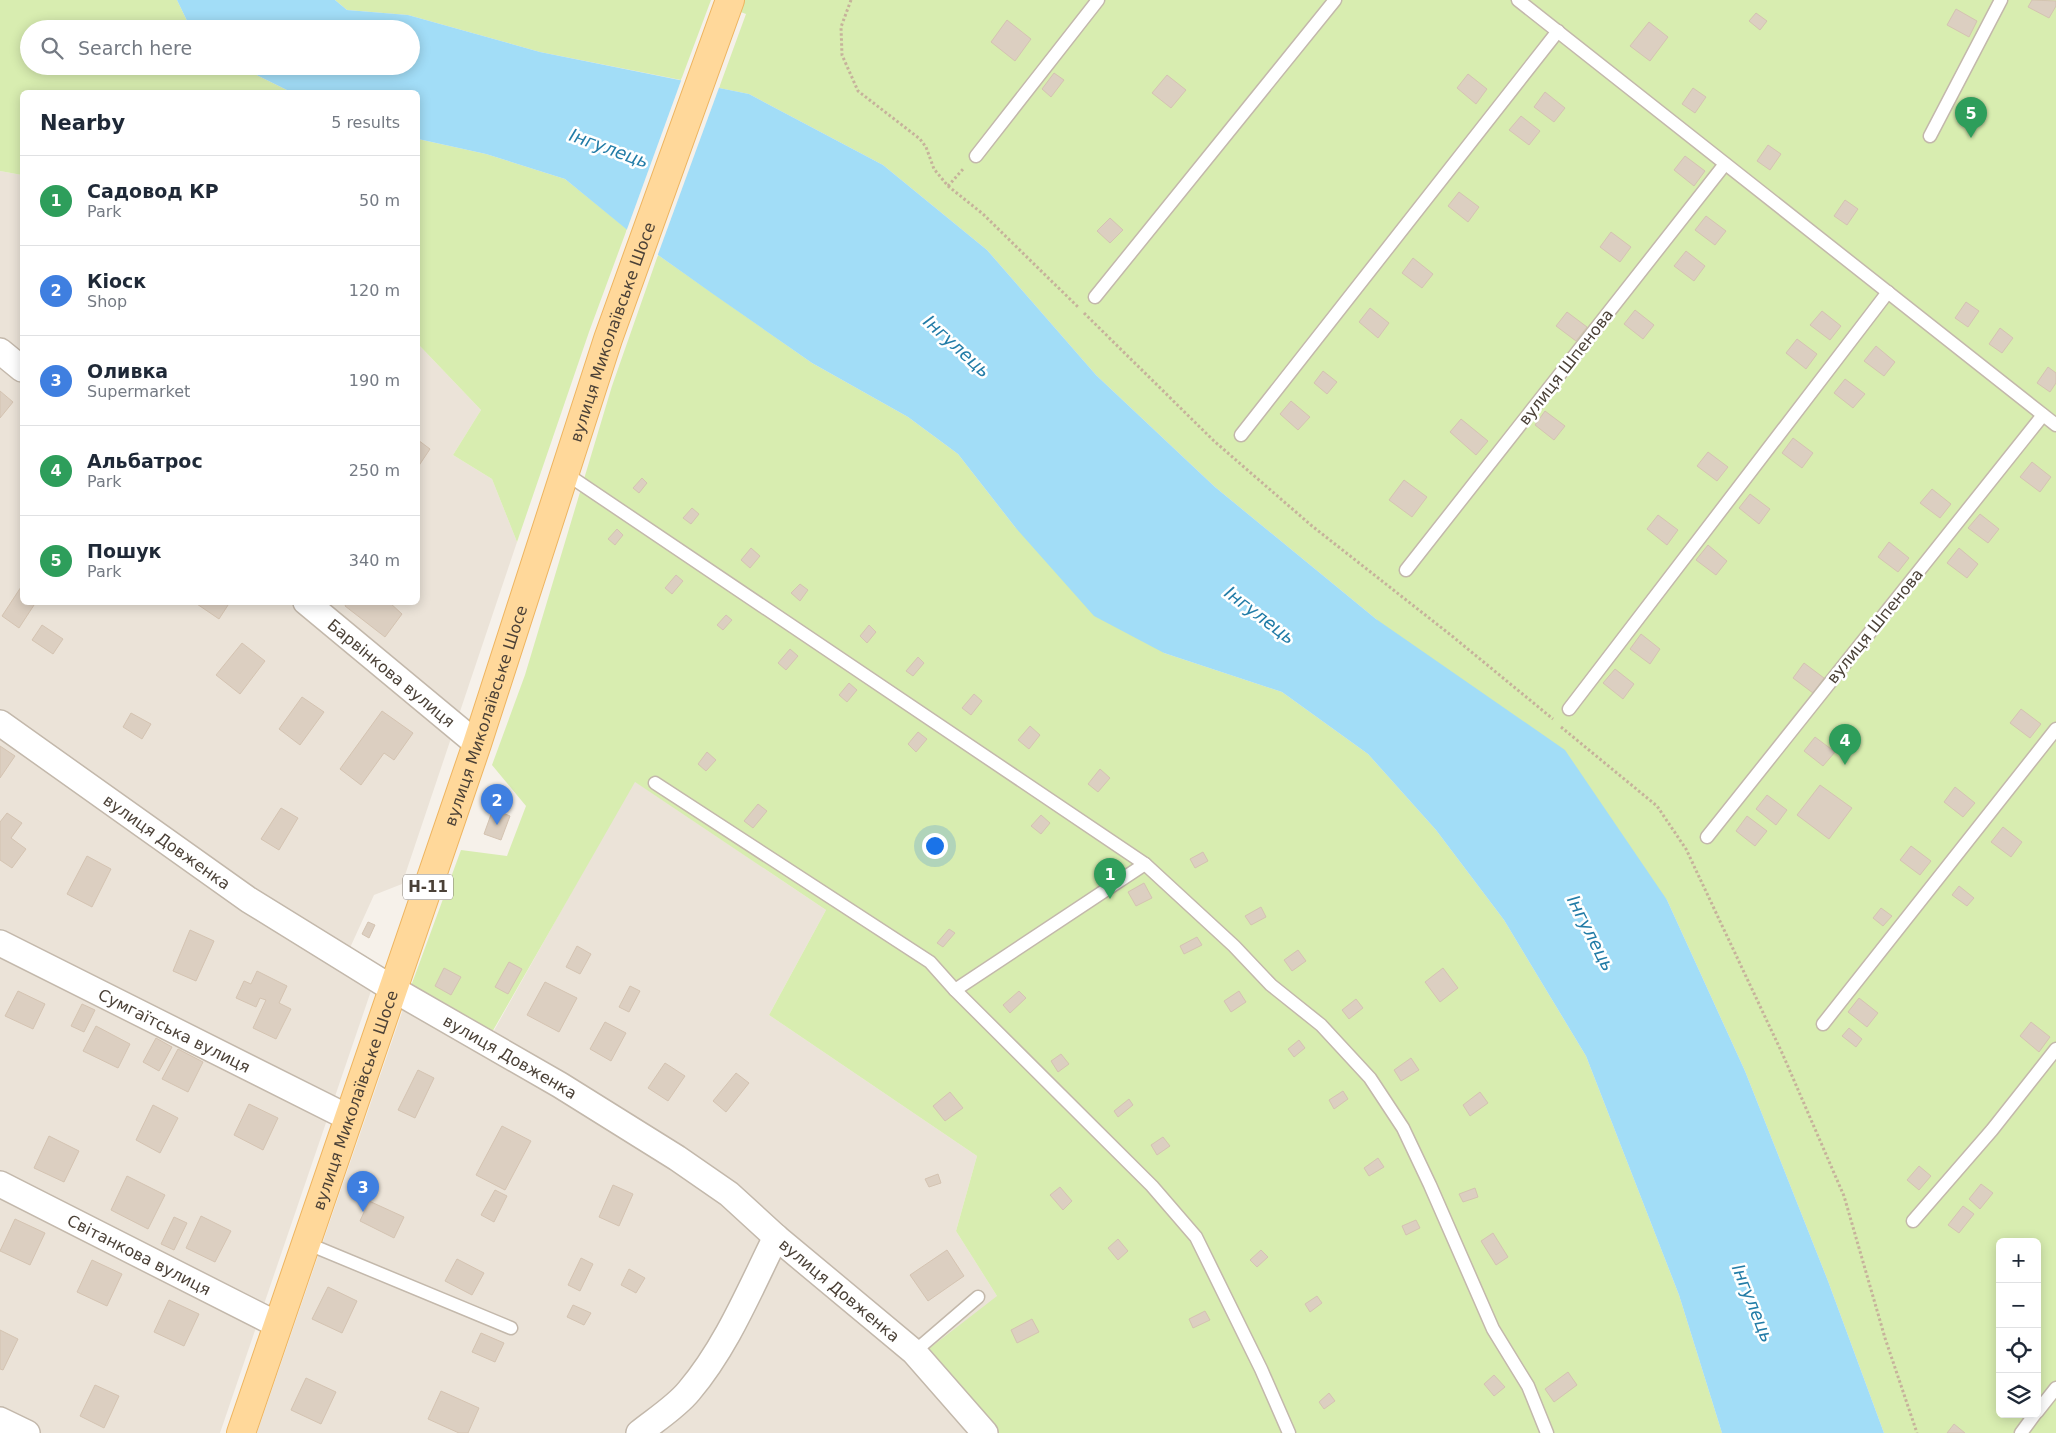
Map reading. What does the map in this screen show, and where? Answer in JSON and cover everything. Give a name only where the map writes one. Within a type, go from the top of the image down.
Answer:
[{"type":"main road","name":"вулиця Миколаївське Шосе","points":[[241,1433],[477,744],[608,339],[729,3]]},
{"type":"street","points":[[0,351],[20,368]]},
{"type":"street","name":"Барвінкова вулиця","points":[[310,605],[477,744]]},
{"type":"street","name":"вулиця Довженка","points":[[0,723],[248,900],[393,989],[560,1085],[677,1158],[729,1194],[776,1237],[914,1352],[985,1433]]},
{"type":"street","name":"Сумгаїтська вулиця","points":[[0,943],[349,1118]]},
{"type":"street","name":"Світанкова вулиця","points":[[0,1184],[278,1325]]},
{"type":"street","points":[[639,1433],[689,1392],[694,1385],[718,1350],[738,1315],[776,1237]]},
{"type":"street","points":[[0,1420],[27,1433]]},
{"type":"lane","points":[[976,156],[1098,0]]},
{"type":"lane","points":[[1095,297],[1335,0]]},
{"type":"lane","points":[[1518,0],[2056,425]]},
{"type":"lane","points":[[1930,136],[2001,0]]},
{"type":"lane","points":[[1241,435],[1558,31]]},
{"type":"lane","name":"вулиця Шпенова","points":[[1406,570],[1726,164]]},
{"type":"lane","points":[[1569,709],[1888,292]]},
{"type":"lane","name":"вулиця Шпенова","points":[[1707,837],[2043,415]]},
{"type":"lane","points":[[565,473],[1145,864],[1234,946],[1271,985],[1321,1025],[1370,1078],[1403,1128],[1430,1185],[1492,1329],[1528,1386],[1547,1433]]},
{"type":"lane","points":[[1823,1024],[2056,729]]},
{"type":"lane","points":[[655,783],[930,962],[955,990],[1152,1186],[1196,1237],[1261,1370],[1288,1433]]},
{"type":"lane","points":[[955,990],[1145,864]]},
{"type":"lane","points":[[1912,1221],[1992,1130],[2056,1049]]},
{"type":"lane","points":[[306,1243],[511,1328]]},
{"type":"lane","points":[[914,1352],[978,1297]]},
{"type":"lane","points":[[2041,1407],[2056,1388]]},
{"type":"lane","points":[[2020,1433],[2032,1418]]},
{"type":"path","points":[[851,0],[841,28],[842,55],[858,91],[920,139],[926,147],[934,169],[948,186],[983,214],[1214,441],[1312,526],[1459,642],[1657,806],[1686,849],[1783,1055],[1844,1196],[1885,1338],[1917,1433]]},
{"type":"path","points":[[948,186],[976,156]]},
{"type":"shaded area","points":[[0,171],[20,175],[20,605],[420,605],[420,346],[481,410],[453,455],[492,479],[517,542],[402,884],[374,895],[349,950],[252,891],[0,709]]},
{"type":"shaded area","points":[[0,737],[372,988],[220,1433],[0,1433]]},
{"type":"shaded area","points":[[634,781],[826,910],[769,1015],[977,1156],[956,1231],[997,1296],[996,1433],[257,1433],[411,986],[492,1034]]},
{"type":"green space","points":[[0,0],[177,0],[187,20],[20,20],[20,75],[256,75],[287,90],[20,90],[20,175],[0,171]]},
{"type":"green space","points":[[335,0],[711,0],[681,80],[540,52],[408,15],[347,10]]},
{"type":"green space","points":[[730,0],[2056,0],[2056,1433],[1884,1433],[1828,1281],[1745,1071],[1667,900],[1376,619],[1215,487],[1096,375],[987,250],[883,165],[749,94],[719,88],[746,14],[727,7]]},
{"type":"green space","points":[[420,139],[486,154],[565,179],[627,229],[589,332],[517,542],[492,479],[453,455],[481,410],[420,346]]},
{"type":"green space","points":[[658,255],[812,363],[908,417],[958,454],[1015,527],[1164,653],[1282,692],[1368,754],[1436,830],[1504,920],[1586,1056],[1679,1295],[1722,1433],[996,1433],[926,1351],[997,1296],[956,1231],[977,1156],[769,1015],[826,910],[635,782],[491,1034],[411,986],[461,850],[507,856],[526,806],[492,765],[525,675],[612,386]]},
{"type":"water","name":"Інгулець","points":[[177,0],[335,0],[347,10],[408,15],[540,52],[749,94],[883,165],[987,250],[1096,375],[1215,487],[1376,619],[1565,750],[1667,900],[1745,1071],[1828,1281],[1884,1433],[1722,1433],[1679,1295],[1586,1056],[1504,920],[1436,830],[1368,754],[1282,692],[1164,653],[1094,616],[1015,527],[958,454],[908,417],[812,363],[713,294],[658,255],[565,179],[486,154],[420,139],[420,90],[287,90],[256,75],[420,75],[420,20],[187,20]]},
{"type":"pier","points":[[682,78],[720,85],[657,257],[626,232]]},
{"type":"building","points":[[2032,0],[2056,1],[2056,6],[2049,18],[2028,7]]},
{"type":"building","points":[[1956,9],[1977,21],[1969,37],[1947,25]]},
{"type":"building","points":[[1756,13],[1767,21],[1760,30],[1749,21]]},
{"type":"building","points":[[1007,20],[1031,39],[1015,61],[991,42]]},
{"type":"building","points":[[1649,22],[1668,37],[1650,61],[1630,46]]},
{"type":"building","points":[[1054,73],[1064,80],[1051,97],[1042,89]]},
{"type":"building","points":[[1468,74],[1487,89],[1476,104],[1457,88]]},
{"type":"building","points":[[1167,75],[1186,90],[1171,108],[1152,93]]},
{"type":"building","points":[[1693,88],[1706,97],[1695,113],[1682,104]]},
{"type":"building","points":[[1545,92],[1565,108],[1554,122],[1534,107]]},
{"type":"building","points":[[1521,116],[1540,131],[1529,145],[1509,130]]},
{"type":"building","points":[[1768,145],[1781,154],[1770,170],[1757,161]]},
{"type":"building","points":[[1685,156],[1705,171],[1694,186],[1674,170]]},
{"type":"building","points":[[1459,192],[1479,207],[1468,222],[1448,206]]},
{"type":"building","points":[[1845,200],[1858,209],[1847,225],[1834,216]]},
{"type":"building","points":[[1706,216],[1726,231],[1715,245],[1695,230]]},
{"type":"building","points":[[1110,218],[1123,230],[1110,243],[1097,231]]},
{"type":"building","points":[[1611,232],[1631,247],[1620,262],[1600,247]]},
{"type":"building","points":[[1686,251],[1705,266],[1694,281],[1674,266]]},
{"type":"building","points":[[1413,258],[1433,274],[1422,288],[1402,273]]},
{"type":"building","points":[[1966,302],[1979,311],[1968,327],[1955,318]]},
{"type":"building","points":[[1370,308],[1389,323],[1378,338],[1359,322]]},
{"type":"building","points":[[1635,310],[1654,325],[1643,339],[1624,324]]},
{"type":"building","points":[[1822,311],[1841,326],[1830,340],[1810,325]]},
{"type":"building","points":[[1567,312],[1587,327],[1576,341],[1556,326]]},
{"type":"building","points":[[2000,328],[2013,338],[2002,353],[1989,344]]},
{"type":"building","points":[[1797,339],[1817,354],[1806,369],[1786,353]]},
{"type":"building","points":[[1876,346],[1895,362],[1884,376],[1864,361]]},
{"type":"building","points":[[2048,367],[2056,373],[2056,383],[2050,392],[2037,383]]},
{"type":"building","points":[[1323,371],[1337,382],[1327,394],[1314,383]]},
{"type":"building","points":[[1845,379],[1865,394],[1853,408],[1834,393]]},
{"type":"building","points":[[0,391],[13,402],[0,418]]},
{"type":"building","points":[[1291,401],[1310,417],[1298,430],[1280,414]]},
{"type":"building","points":[[1545,411],[1565,426],[1554,440],[1535,425]]},
{"type":"building","points":[[1461,419],[1488,441],[1476,455],[1450,432]]},
{"type":"building","points":[[1793,438],[1813,453],[1802,468],[1782,453]]},
{"type":"building","points":[[420,442],[430,449],[420,464]]},
{"type":"building","points":[[1708,452],[1728,467],[1717,481],[1697,466]]},
{"type":"building","points":[[2032,462],[2051,477],[2040,492],[2020,477]]},
{"type":"building","points":[[642,478],[647,483],[639,493],[633,488]]},
{"type":"building","points":[[1404,480],[1427,497],[1412,517],[1389,500]]},
{"type":"building","points":[[1932,489],[1951,504],[1940,518],[1920,503]]},
{"type":"building","points":[[1750,494],[1770,509],[1759,524],[1739,508]]},
{"type":"building","points":[[692,508],[699,514],[691,524],[683,518]]},
{"type":"building","points":[[1980,514],[1999,529],[1988,543],[1968,528]]},
{"type":"building","points":[[1658,515],[1678,530],[1667,545],[1647,529]]},
{"type":"building","points":[[617,529],[623,535],[615,545],[608,539]]},
{"type":"building","points":[[1889,542],[1909,558],[1898,572],[1878,557]]},
{"type":"building","points":[[1708,545],[1727,561],[1716,575],[1696,560]]},
{"type":"building","points":[[751,548],[760,556],[750,568],[741,560]]},
{"type":"building","points":[[1959,548],[1978,564],[1967,578],[1947,563]]},
{"type":"building","points":[[676,575],[683,581],[672,594],[665,588]]},
{"type":"building","points":[[800,584],[808,590],[800,601],[791,593]]},
{"type":"building","points":[[20,589],[20,605],[34,605],[19,628],[2,616]]},
{"type":"building","points":[[198,605],[228,605],[219,619]]},
{"type":"building","points":[[392,605],[402,614],[385,637],[345,606]]},
{"type":"building","points":[[726,615],[732,620],[723,630],[717,625]]},
{"type":"building","points":[[42,625],[63,639],[53,654],[32,640]]},
{"type":"building","points":[[869,625],[876,632],[867,643],[860,636]]},
{"type":"building","points":[[1641,634],[1660,649],[1650,664],[1630,649]]},
{"type":"building","points":[[242,643],[265,661],[240,694],[216,675]]},
{"type":"building","points":[[790,649],[798,656],[786,670],[778,663]]},
{"type":"building","points":[[918,657],[924,663],[913,676],[906,671]]},
{"type":"building","points":[[1804,663],[1824,678],[1813,693],[1793,678]]},
{"type":"building","points":[[1615,669],[1634,684],[1623,699],[1603,683]]},
{"type":"building","points":[[849,683],[857,690],[847,702],[839,695]]},
{"type":"building","points":[[974,694],[982,701],[971,715],[962,708]]},
{"type":"building","points":[[302,697],[324,712],[300,745],[279,729]]},
{"type":"building","points":[[2021,709],[2041,724],[2030,738],[2010,723]]},
{"type":"building","points":[[382,711],[413,733],[394,760],[384,753],[361,785],[340,769]]},
{"type":"building","points":[[131,713],[151,724],[142,739],[123,727]]},
{"type":"building","points":[[1030,726],[1040,735],[1029,749],[1018,740]]},
{"type":"building","points":[[918,732],[927,739],[916,752],[908,744]]},
{"type":"building","points":[[1815,737],[1835,752],[1823,766],[1804,751]]},
{"type":"building","points":[[0,746],[15,756],[0,778]]},
{"type":"building","points":[[707,752],[716,760],[706,771],[698,764]]},
{"type":"building","points":[[1100,769],[1110,778],[1098,792],[1088,784]]},
{"type":"building","points":[[1820,785],[1852,808],[1829,839],[1797,815]]},
{"type":"building","points":[[1955,787],[1975,803],[1963,817],[1944,802]]},
{"type":"building","points":[[1767,795],[1787,810],[1776,825],[1756,809]]},
{"type":"building","points":[[758,804],[767,811],[753,828],[744,821]]},
{"type":"building","points":[[281,808],[298,818],[279,850],[261,839]]},
{"type":"building","points":[[493,809],[510,816],[501,840],[484,834]]},
{"type":"building","points":[[7,813],[22,823],[11,838],[26,849],[12,868],[0,860],[0,822]]},
{"type":"building","points":[[1041,815],[1050,823],[1041,834],[1031,826]]},
{"type":"building","points":[[1747,816],[1767,831],[1755,846],[1736,831]]},
{"type":"building","points":[[2003,827],[2022,842],[2011,857],[1991,842]]},
{"type":"building","points":[[1911,846],[1931,861],[1920,875],[1900,860]]},
{"type":"building","points":[[1203,852],[1208,861],[1195,868],[1190,859]]},
{"type":"building","points":[[87,856],[111,869],[92,907],[67,894]]},
{"type":"building","points":[[1144,883],[1152,898],[1136,906],[1128,892]]},
{"type":"building","points":[[1959,886],[1974,898],[1967,906],[1952,895]]},
{"type":"building","points":[[1261,907],[1266,917],[1251,925],[1245,916]]},
{"type":"building","points":[[1881,908],[1892,916],[1883,926],[1873,918]]},
{"type":"building","points":[[368,922],[375,925],[369,938],[362,934]]},
{"type":"building","points":[[949,929],[955,933],[943,947],[937,943]]},
{"type":"building","points":[[190,930],[214,941],[196,981],[173,971]]},
{"type":"building","points":[[1197,937],[1202,945],[1184,954],[1180,946]]},
{"type":"building","points":[[577,946],[591,954],[580,974],[566,967]]},
{"type":"building","points":[[1298,950],[1306,961],[1292,971],[1284,960]]},
{"type":"building","points":[[509,962],[522,969],[508,994],[495,987]]},
{"type":"building","points":[[444,968],[461,977],[451,995],[435,986]]},
{"type":"building","points":[[1443,968],[1458,988],[1440,1002],[1425,982]]},
{"type":"building","points":[[257,971],[287,986],[279,1003],[291,1009],[276,1039],[253,1028],[266,1000],[260,998],[256,1007],[236,998],[244,981],[251,984]]},
{"type":"building","points":[[545,982],[577,998],[559,1032],[527,1015]]},
{"type":"building","points":[[630,986],[640,991],[629,1012],[619,1007]]},
{"type":"building","points":[[18,991],[45,1004],[33,1029],[5,1016]]},
{"type":"building","points":[[1019,991],[1026,998],[1010,1013],[1003,1005]]},
{"type":"building","points":[[1239,991],[1246,1002],[1231,1012],[1224,1001]]},
{"type":"building","points":[[1859,998],[1878,1013],[1867,1027],[1848,1012]]},
{"type":"building","points":[[1356,999],[1363,1008],[1349,1019],[1342,1010]]},
{"type":"building","points":[[82,1004],[95,1010],[84,1032],[71,1026]]},
{"type":"building","points":[[605,1022],[626,1033],[611,1061],[590,1049]]},
{"type":"building","points":[[2031,1022],[2050,1037],[2039,1052],[2020,1036]]},
{"type":"building","points":[[96,1026],[130,1044],[118,1068],[83,1051]]},
{"type":"building","points":[[1849,1028],[1862,1039],[1856,1047],[1842,1036]]},
{"type":"building","points":[[156,1038],[172,1047],[159,1071],[143,1062]]},
{"type":"building","points":[[1299,1040],[1305,1048],[1294,1057],[1288,1049]]},
{"type":"building","points":[[178,1049],[203,1062],[188,1092],[162,1079]]},
{"type":"building","points":[[1061,1054],[1069,1064],[1058,1072],[1051,1061]]},
{"type":"building","points":[[1411,1058],[1419,1070],[1401,1081],[1394,1070]]},
{"type":"building","points":[[665,1063],[685,1076],[668,1101],[648,1088]]},
{"type":"building","points":[[418,1070],[434,1078],[415,1118],[398,1110]]},
{"type":"building","points":[[736,1073],[749,1083],[726,1112],[713,1101]]},
{"type":"building","points":[[1343,1091],[1348,1099],[1334,1109],[1329,1100]]},
{"type":"building","points":[[950,1092],[963,1108],[945,1121],[933,1106]]},
{"type":"building","points":[[1480,1092],[1488,1103],[1470,1116],[1463,1105]]},
{"type":"building","points":[[1129,1099],[1133,1105],[1118,1117],[1114,1111]]},
{"type":"building","points":[[249,1104],[278,1118],[263,1150],[234,1135]]},
{"type":"building","points":[[153,1105],[178,1118],[160,1153],[136,1140]]},
{"type":"building","points":[[502,1126],[531,1141],[505,1190],[476,1175]]},
{"type":"building","points":[[49,1136],[79,1151],[64,1182],[34,1168]]},
{"type":"building","points":[[1163,1137],[1170,1146],[1157,1155],[1151,1145]]},
{"type":"building","points":[[1378,1158],[1384,1167],[1369,1176],[1364,1168]]},
{"type":"building","points":[[1919,1166],[1931,1176],[1919,1190],[1907,1180]]},
{"type":"building","points":[[938,1174],[941,1183],[929,1187],[925,1179]]},
{"type":"building","points":[[127,1176],[165,1195],[148,1229],[111,1210]]},
{"type":"building","points":[[1981,1184],[1993,1193],[1980,1209],[1969,1199]]},
{"type":"building","points":[[613,1185],[633,1194],[619,1226],[599,1217]]},
{"type":"building","points":[[1060,1187],[1072,1201],[1063,1210],[1050,1195]]},
{"type":"building","points":[[1475,1188],[1478,1197],[1463,1202],[1459,1194]]},
{"type":"building","points":[[495,1190],[507,1196],[494,1222],[481,1215]]},
{"type":"building","points":[[369,1201],[404,1217],[394,1238],[360,1221]]},
{"type":"building","points":[[1963,1206],[1974,1214],[1959,1233],[1948,1225]]},
{"type":"building","points":[[201,1216],[231,1231],[215,1262],[186,1248]]},
{"type":"building","points":[[174,1217],[187,1223],[174,1250],[161,1244]]},
{"type":"building","points":[[15,1219],[45,1233],[30,1265],[0,1251]]},
{"type":"building","points":[[1416,1220],[1420,1228],[1406,1235],[1402,1226]]},
{"type":"building","points":[[1493,1233],[1508,1257],[1496,1265],[1481,1241]]},
{"type":"building","points":[[1118,1239],[1128,1251],[1118,1260],[1108,1248]]},
{"type":"building","points":[[947,1250],[964,1276],[928,1301],[910,1275]]},
{"type":"building","points":[[1261,1250],[1268,1257],[1257,1267],[1250,1260]]},
{"type":"building","points":[[581,1258],[593,1264],[580,1291],[568,1285]]},
{"type":"building","points":[[457,1259],[484,1273],[472,1295],[445,1281]]},
{"type":"building","points":[[92,1260],[122,1274],[107,1306],[77,1292]]},
{"type":"building","points":[[629,1269],[645,1278],[636,1293],[621,1285]]},
{"type":"building","points":[[328,1287],[357,1301],[342,1333],[312,1319]]},
{"type":"building","points":[[1317,1296],[1322,1303],[1310,1312],[1305,1304]]},
{"type":"building","points":[[169,1300],[199,1314],[184,1346],[154,1332]]},
{"type":"building","points":[[573,1305],[591,1313],[584,1325],[567,1317]]},
{"type":"building","points":[[1205,1311],[1210,1320],[1193,1328],[1189,1319]]},
{"type":"building","points":[[1032,1319],[1039,1332],[1017,1343],[1011,1330]]},
{"type":"building","points":[[0,1330],[18,1339],[3,1370],[0,1369]]},
{"type":"building","points":[[481,1333],[504,1343],[495,1362],[472,1352]]},
{"type":"building","points":[[1568,1372],[1577,1385],[1554,1402],[1545,1389]]},
{"type":"building","points":[[1494,1375],[1505,1387],[1494,1396],[1484,1384]]},
{"type":"building","points":[[306,1378],[336,1392],[321,1424],[291,1410]]},
{"type":"building","points":[[95,1385],[119,1396],[104,1428],[80,1416]]},
{"type":"building","points":[[441,1391],[479,1408],[468,1433],[459,1433],[428,1419]]},
{"type":"building","points":[[1329,1393],[1335,1401],[1324,1409],[1319,1402]]},
{"type":"building","points":[[1954,1424],[1965,1433],[1947,1433]]},
{"type":"place","name":"Пошук","points":[[1971,138]]},
{"type":"place","name":"Альбатрос","points":[[1845,765]]},
{"type":"place","name":"Кіоск","points":[[497,825]]},
{"type":"place","name":"Садовод КР","points":[[1110,899]]},
{"type":"place","name":"Оливка","points":[[363,1212]]}]
